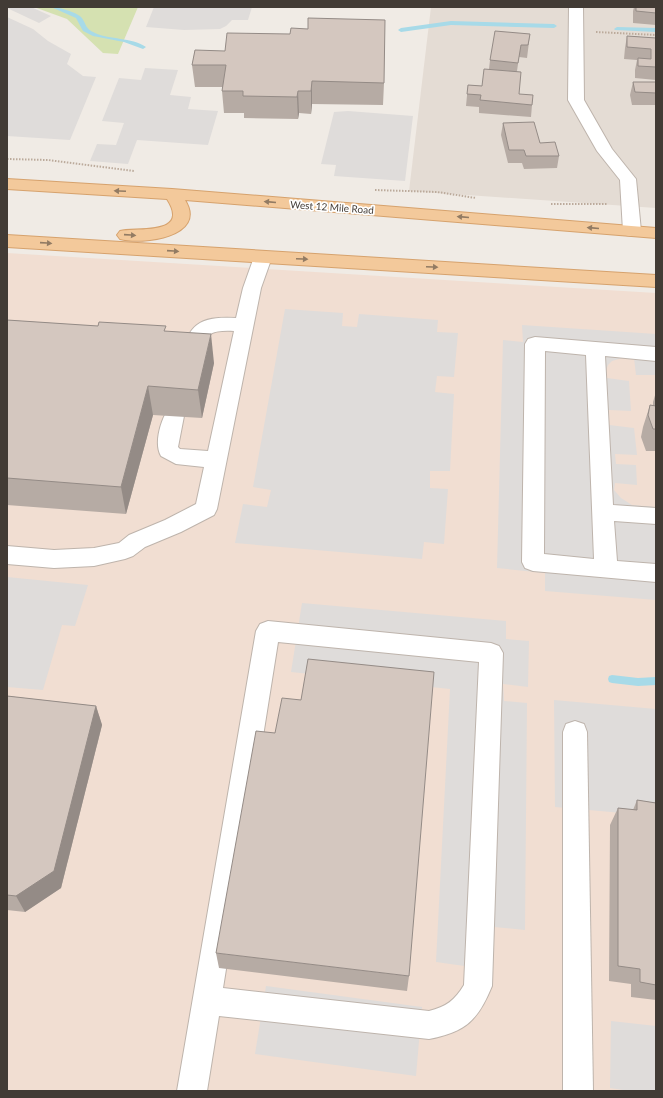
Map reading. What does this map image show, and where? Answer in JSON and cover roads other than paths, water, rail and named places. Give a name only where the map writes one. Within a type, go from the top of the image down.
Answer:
[{"type":"main road","name":"West 12 Mile Road","points":[[7,184],[172,194],[656,233]]},
{"type":"main road","points":[[7,189],[25,185]]},
{"type":"main road","points":[[7,226],[142,236],[152,235],[170,229],[180,219],[182,213],[172,194]]},
{"type":"main road","points":[[7,241],[656,281]]},
{"type":"main road","points":[[465,269],[536,262],[656,270]]},
{"type":"street","points":[[576,7],[576,100],[605,151],[628,179],[632,231]]},
{"type":"street","points":[[7,555],[54,559],[94,558],[125,550],[137,541],[173,526],[206,509],[252,288],[263,257]]},
{"type":"street","points":[[189,361],[195,339],[201,330],[214,325],[244,325]]},
{"type":"street","points":[[656,354],[535,344],[533,562],[656,573]]},
{"type":"street","points":[[595,349],[606,568]]},
{"type":"street","points":[[174,416],[167,445],[168,451],[176,456],[216,460]]},
{"type":"street","points":[[603,512],[656,516]]},
{"type":"street","points":[[192,1091],[207,1000],[268,631],[491,653],[478,986],[473,999],[454,1018],[442,1023],[429,1025],[207,1000]]},
{"type":"street","points":[[575,732],[578,1091]]},
{"type":"waterway","points":[[54,7],[78,17],[85,30],[95,35],[125,41],[143,47]]},
{"type":"waterway","points":[[401,30],[451,23],[554,26]]},
{"type":"waterway","points":[[617,29],[656,30]]},
{"type":"waterway","points":[[612,679],[638,682],[656,681]]}]
